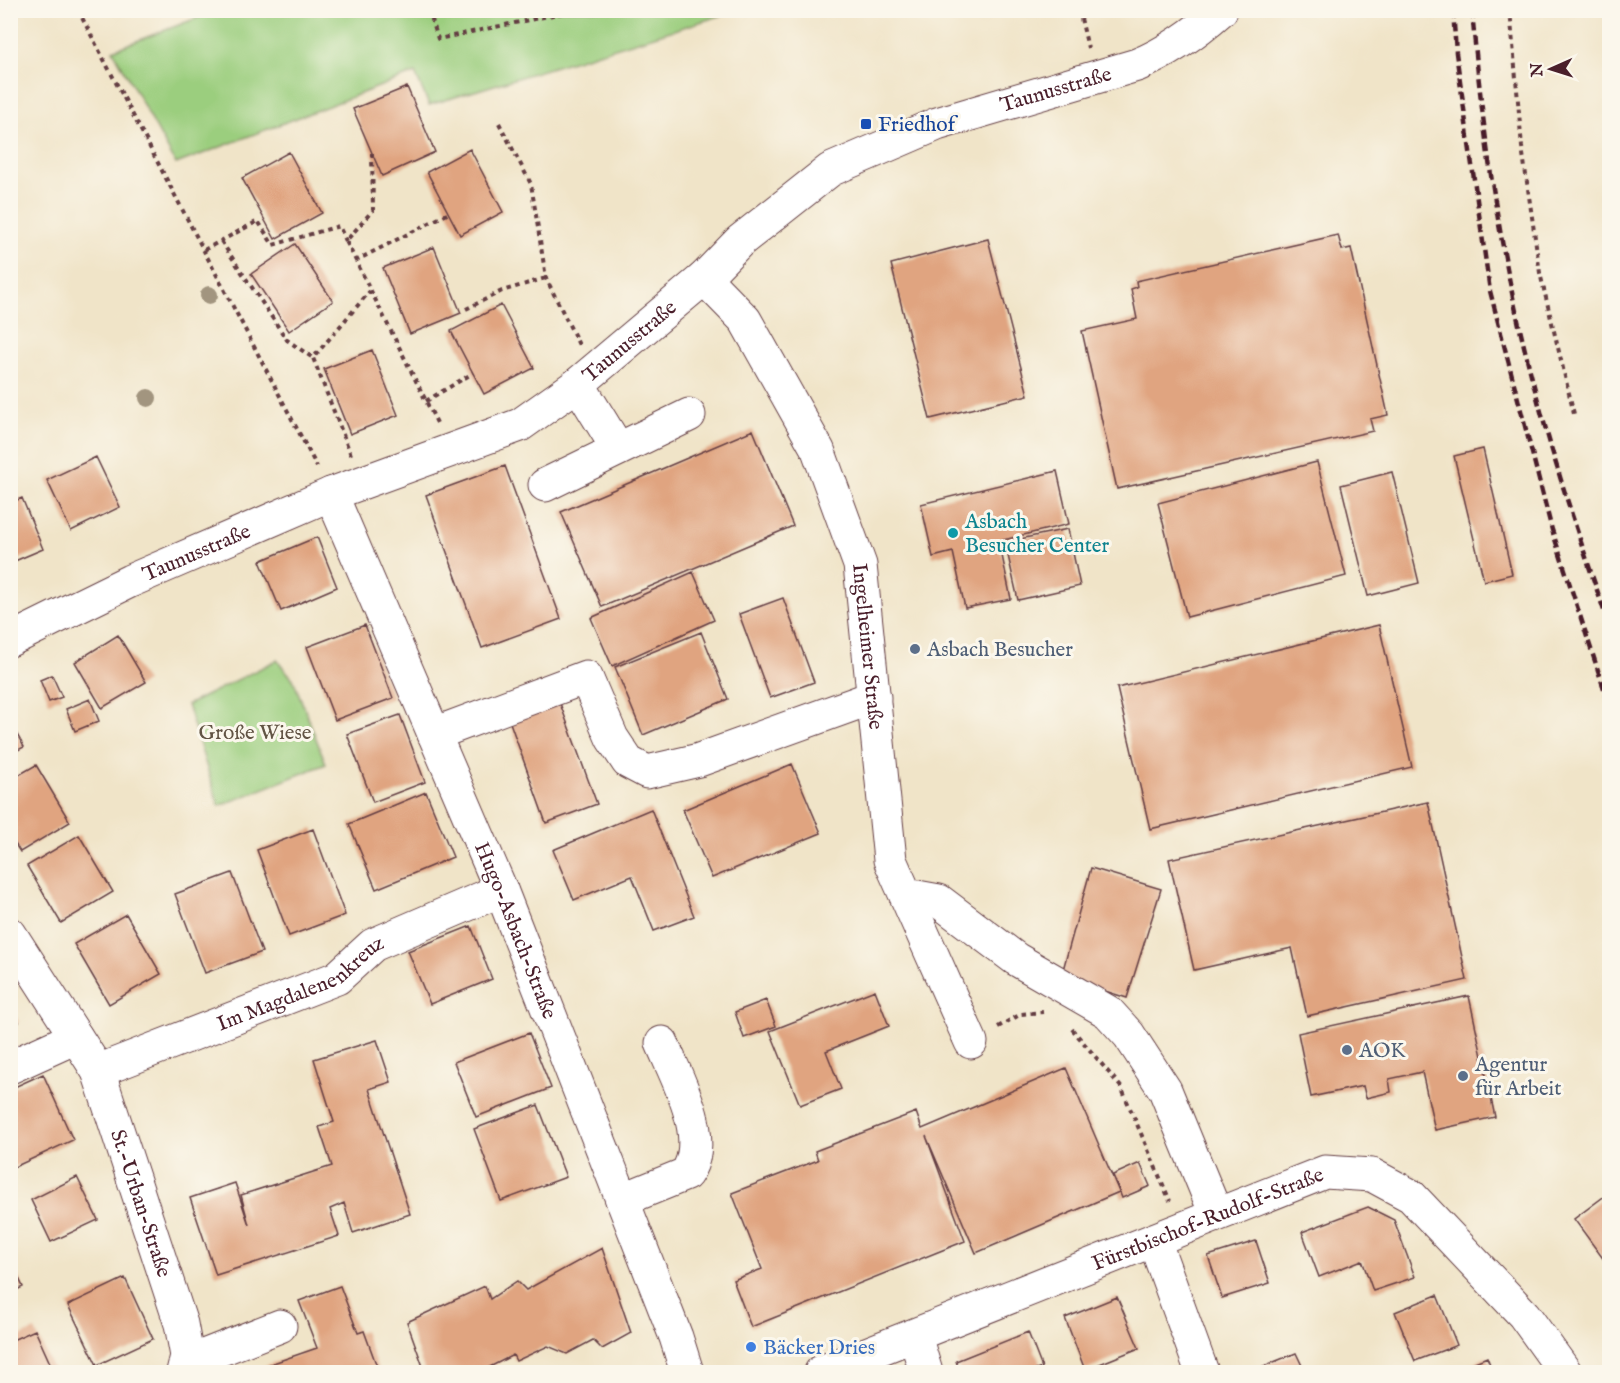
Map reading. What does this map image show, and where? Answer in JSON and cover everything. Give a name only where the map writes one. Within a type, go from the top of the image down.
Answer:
[{"type":"street","name":"Taunusstraße","points":[[10,640],[129,581],[331,495],[520,425],[585,378],[704,278],[740,241],[830,170],[937,124],[1095,78],[1160,56],[1200,29],[1221,10]]},
{"type":"street","name":"Ingelheimer Straße","points":[[704,278],[745,320],[818,450],[860,565],[890,860],[971,1042]]},
{"type":"street","points":[[585,378],[618,449]]},
{"type":"street","points":[[545,485],[689,415]]},
{"type":"street","name":"Hugo-Asbach-Straße","points":[[331,495],[501,890],[687,1372]]},
{"type":"street","points":[[434,734],[586,677],[612,738],[628,762],[647,772],[699,760],[874,697]]},
{"type":"street","name":"Im Magdalenenkreuz","points":[[98,1071],[337,978],[373,945],[501,890]]},
{"type":"street","points":[[906,896],[939,901],[1016,959],[1108,1012],[1129,1035],[1165,1090],[1216,1214]]},
{"type":"street","name":"St.-Urban-Straße","points":[[10,934],[98,1071],[181,1324],[185,1364]]},
{"type":"street","points":[[10,1067],[76,1037]]},
{"type":"street","points":[[622,1200],[675,1181],[686,1174],[696,1153],[693,1123],[662,1043]]},
{"type":"street","name":"Fürstbischof-Rudolf-Straße","points":[[821,1372],[1325,1172],[1372,1175],[1411,1196],[1524,1316],[1565,1372]]},
{"type":"street","points":[[1167,1234],[1202,1372]]},
{"type":"street","points":[[185,1364],[280,1326]]},
{"type":"street","points":[[915,1336],[926,1372]]},
{"type":"path","points":[[78,10],[331,495]]},
{"type":"path","points":[[429,10],[438,39],[577,10]]},
{"type":"path","points":[[1078,10],[1095,78]]},
{"type":"path","points":[[1510,10],[1522,147],[1540,273],[1574,414]]},
{"type":"path","points":[[499,123],[531,184],[546,278],[585,378]]},
{"type":"path","points":[[346,241],[374,210],[372,153]]},
{"type":"path","points":[[355,261],[449,213]]},
{"type":"path","points":[[204,250],[258,221],[273,245],[339,226],[450,451]]},
{"type":"path","points":[[221,241],[287,340],[313,358],[362,483]]},
{"type":"path","points":[[466,309],[502,291],[546,278]]},
{"type":"path","points":[[313,358],[370,291]]},
{"type":"path","points":[[426,400],[473,373]]},
{"type":"path","points":[[971,1042],[1021,1014],[1042,1011],[1050,1015]]},
{"type":"path","points":[[1067,1023],[1120,1088],[1167,1234]]},
{"type":"green space","points":[[218,10],[736,11],[429,105],[415,73],[176,164],[113,50]]},
{"type":"green space","name":"Große Wiese","points":[[277,660],[293,679],[326,764],[219,806],[187,705]]},
{"type":"building","points":[[407,87],[435,152],[382,176],[353,109]]},
{"type":"building","points":[[470,149],[503,212],[460,235],[427,172]]},
{"type":"building","points":[[289,152],[322,213],[275,239],[242,178]]},
{"type":"building","points":[[1338,235],[1342,250],[1351,248],[1388,415],[1370,419],[1373,431],[1117,489],[1082,331],[1137,319],[1131,289],[1137,287],[1136,281]]},
{"type":"building","points":[[988,239],[1028,395],[930,419],[891,264]]},
{"type":"building","points":[[295,244],[333,301],[289,331],[251,274]]},
{"type":"building","points":[[434,247],[461,313],[410,334],[383,268]]},
{"type":"building","points":[[501,305],[534,368],[484,394],[451,331]]},
{"type":"building","points":[[372,350],[398,415],[350,434],[324,369]]},
{"type":"building","points":[[753,430],[793,526],[602,607],[561,512]]},
{"type":"building","points":[[1483,449],[1512,574],[1484,581],[1454,456]]},
{"type":"building","points":[[96,457],[120,507],[71,531],[47,480]]},
{"type":"building","points":[[1317,462],[1346,576],[1187,617],[1158,503]]},
{"type":"building","points":[[505,466],[561,619],[482,648],[426,495]]},
{"type":"building","points":[[1057,471],[1069,524],[999,541],[1011,599],[965,608],[953,552],[933,557],[921,504]]},
{"type":"building","points":[[1392,472],[1419,583],[1368,596],[1341,485]]},
{"type":"building","points":[[22,498],[43,549],[10,563],[10,503]]},
{"type":"building","points":[[1068,529],[1080,586],[1018,600],[1005,542]]},
{"type":"building","points":[[317,537],[337,587],[281,611],[260,561]]},
{"type":"building","points":[[693,572],[714,620],[612,666],[591,618]]},
{"type":"building","points":[[783,598],[814,682],[770,698],[739,614]]},
{"type":"building","points":[[365,625],[393,698],[335,720],[307,647]]},
{"type":"building","points":[[1379,625],[1412,767],[1150,829],[1117,688]]},
{"type":"building","points":[[701,632],[728,699],[643,735],[615,667]]},
{"type":"building","points":[[118,635],[146,682],[102,708],[75,662]]},
{"type":"building","points":[[52,675],[62,697],[49,702],[40,680]]},
{"type":"building","points":[[558,698],[597,804],[546,823],[508,717]]},
{"type":"building","points":[[90,699],[99,721],[75,731],[66,709]]},
{"type":"building","points":[[400,715],[425,782],[373,802],[347,734]]},
{"type":"building","points":[[10,722],[24,747],[10,754]]},
{"type":"building","points":[[792,764],[821,833],[712,878],[683,810]]},
{"type":"building","points":[[36,765],[70,822],[20,852],[10,836],[10,780]]},
{"type":"building","points":[[426,792],[453,857],[376,889],[349,824]]},
{"type":"building","points":[[1428,802],[1467,980],[1307,1016],[1292,948],[1194,970],[1169,859]]},
{"type":"building","points":[[651,809],[694,916],[654,931],[632,876],[574,900],[553,850]]},
{"type":"building","points":[[313,829],[345,915],[289,936],[257,850]]},
{"type":"building","points":[[79,835],[113,892],[61,923],[27,866]]},
{"type":"building","points":[[1091,868],[1161,889],[1127,998],[1061,977]]},
{"type":"building","points":[[232,873],[262,952],[205,973],[175,894]]},
{"type":"building","points":[[126,914],[161,974],[109,1004],[74,944]]},
{"type":"building","points":[[471,926],[492,979],[430,1004],[408,951]]},
{"type":"building","points":[[875,990],[889,1026],[826,1051],[841,1089],[800,1105],[770,1031]]},
{"type":"building","points":[[1469,996],[1495,1117],[1435,1130],[1422,1072],[1389,1079],[1391,1092],[1366,1098],[1363,1086],[1311,1097],[1298,1033]]},
{"type":"building","points":[[766,1000],[776,1026],[744,1038],[735,1012]]},
{"type":"building","points":[[10,1008],[19,1022],[10,1027]]},
{"type":"building","points":[[529,1033],[551,1088],[476,1117],[454,1062]]},
{"type":"building","points":[[377,1040],[391,1082],[369,1089],[410,1214],[353,1233],[344,1203],[330,1209],[339,1236],[216,1275],[190,1198],[235,1183],[249,1225],[241,1195],[332,1166],[319,1127],[334,1122],[314,1059]]},
{"type":"building","points":[[1066,1068],[1119,1192],[976,1253],[926,1136],[965,1241],[751,1327],[733,1280],[762,1269],[732,1193],[818,1160],[815,1151],[916,1112],[922,1129]]},
{"type":"building","points":[[43,1074],[73,1140],[10,1169],[10,1089]]},
{"type":"building","points":[[538,1105],[566,1177],[501,1201],[474,1129]]},
{"type":"building","points":[[1140,1163],[1150,1186],[1122,1198],[1113,1175]]},
{"type":"building","points":[[77,1177],[98,1220],[51,1242],[31,1200]]},
{"type":"building","points":[[1610,1192],[1610,1268],[1574,1219]]},
{"type":"building","points":[[1368,1207],[1394,1220],[1415,1277],[1373,1291],[1362,1260],[1319,1277],[1302,1232]]},
{"type":"building","points":[[1256,1241],[1270,1283],[1222,1298],[1208,1256]]},
{"type":"building","points":[[602,1248],[631,1333],[602,1349],[593,1340],[567,1354],[548,1346],[516,1361],[513,1355],[480,1372],[425,1372],[407,1322],[485,1286],[490,1299],[517,1281],[526,1290]]},
{"type":"building","points":[[10,1259],[23,1287],[10,1293]]},
{"type":"building","points":[[125,1278],[153,1339],[97,1365],[68,1305]]},
{"type":"building","points":[[340,1286],[358,1333],[364,1331],[379,1372],[247,1372],[317,1348],[299,1301]]},
{"type":"building","points":[[1437,1295],[1457,1345],[1415,1361],[1395,1312]]},
{"type":"building","points":[[1117,1297],[1139,1348],[1085,1370],[1065,1318]]},
{"type":"building","points":[[35,1330],[54,1372],[10,1372],[10,1341]]},
{"type":"building","points":[[1028,1332],[1042,1368],[1030,1372],[960,1372],[956,1361]]},
{"type":"building","points":[[1296,1353],[1305,1372],[1249,1372]]},
{"type":"building","points":[[1487,1357],[1493,1372],[1451,1372]]},
{"type":"railway","points":[[1453,10],[1456,53],[1490,291],[1552,530],[1610,707]]},
{"type":"railway","points":[[1472,10],[1489,160],[1516,310],[1556,463],[1610,628]]},
{"type":"place","name":"Friedhof","points":[[866,124]]},
{"type":"place","name":"Asbach Besucher Center","points":[[953,533]]},
{"type":"place","name":"Asbach Besucher","points":[[915,649]]},
{"type":"place","name":"AOK","points":[[1347,1050]]},
{"type":"place","name":"Agentur für Arbeit","points":[[1463,1076]]},
{"type":"place","name":"Bäcker Dries","points":[[751,1347]]}]
